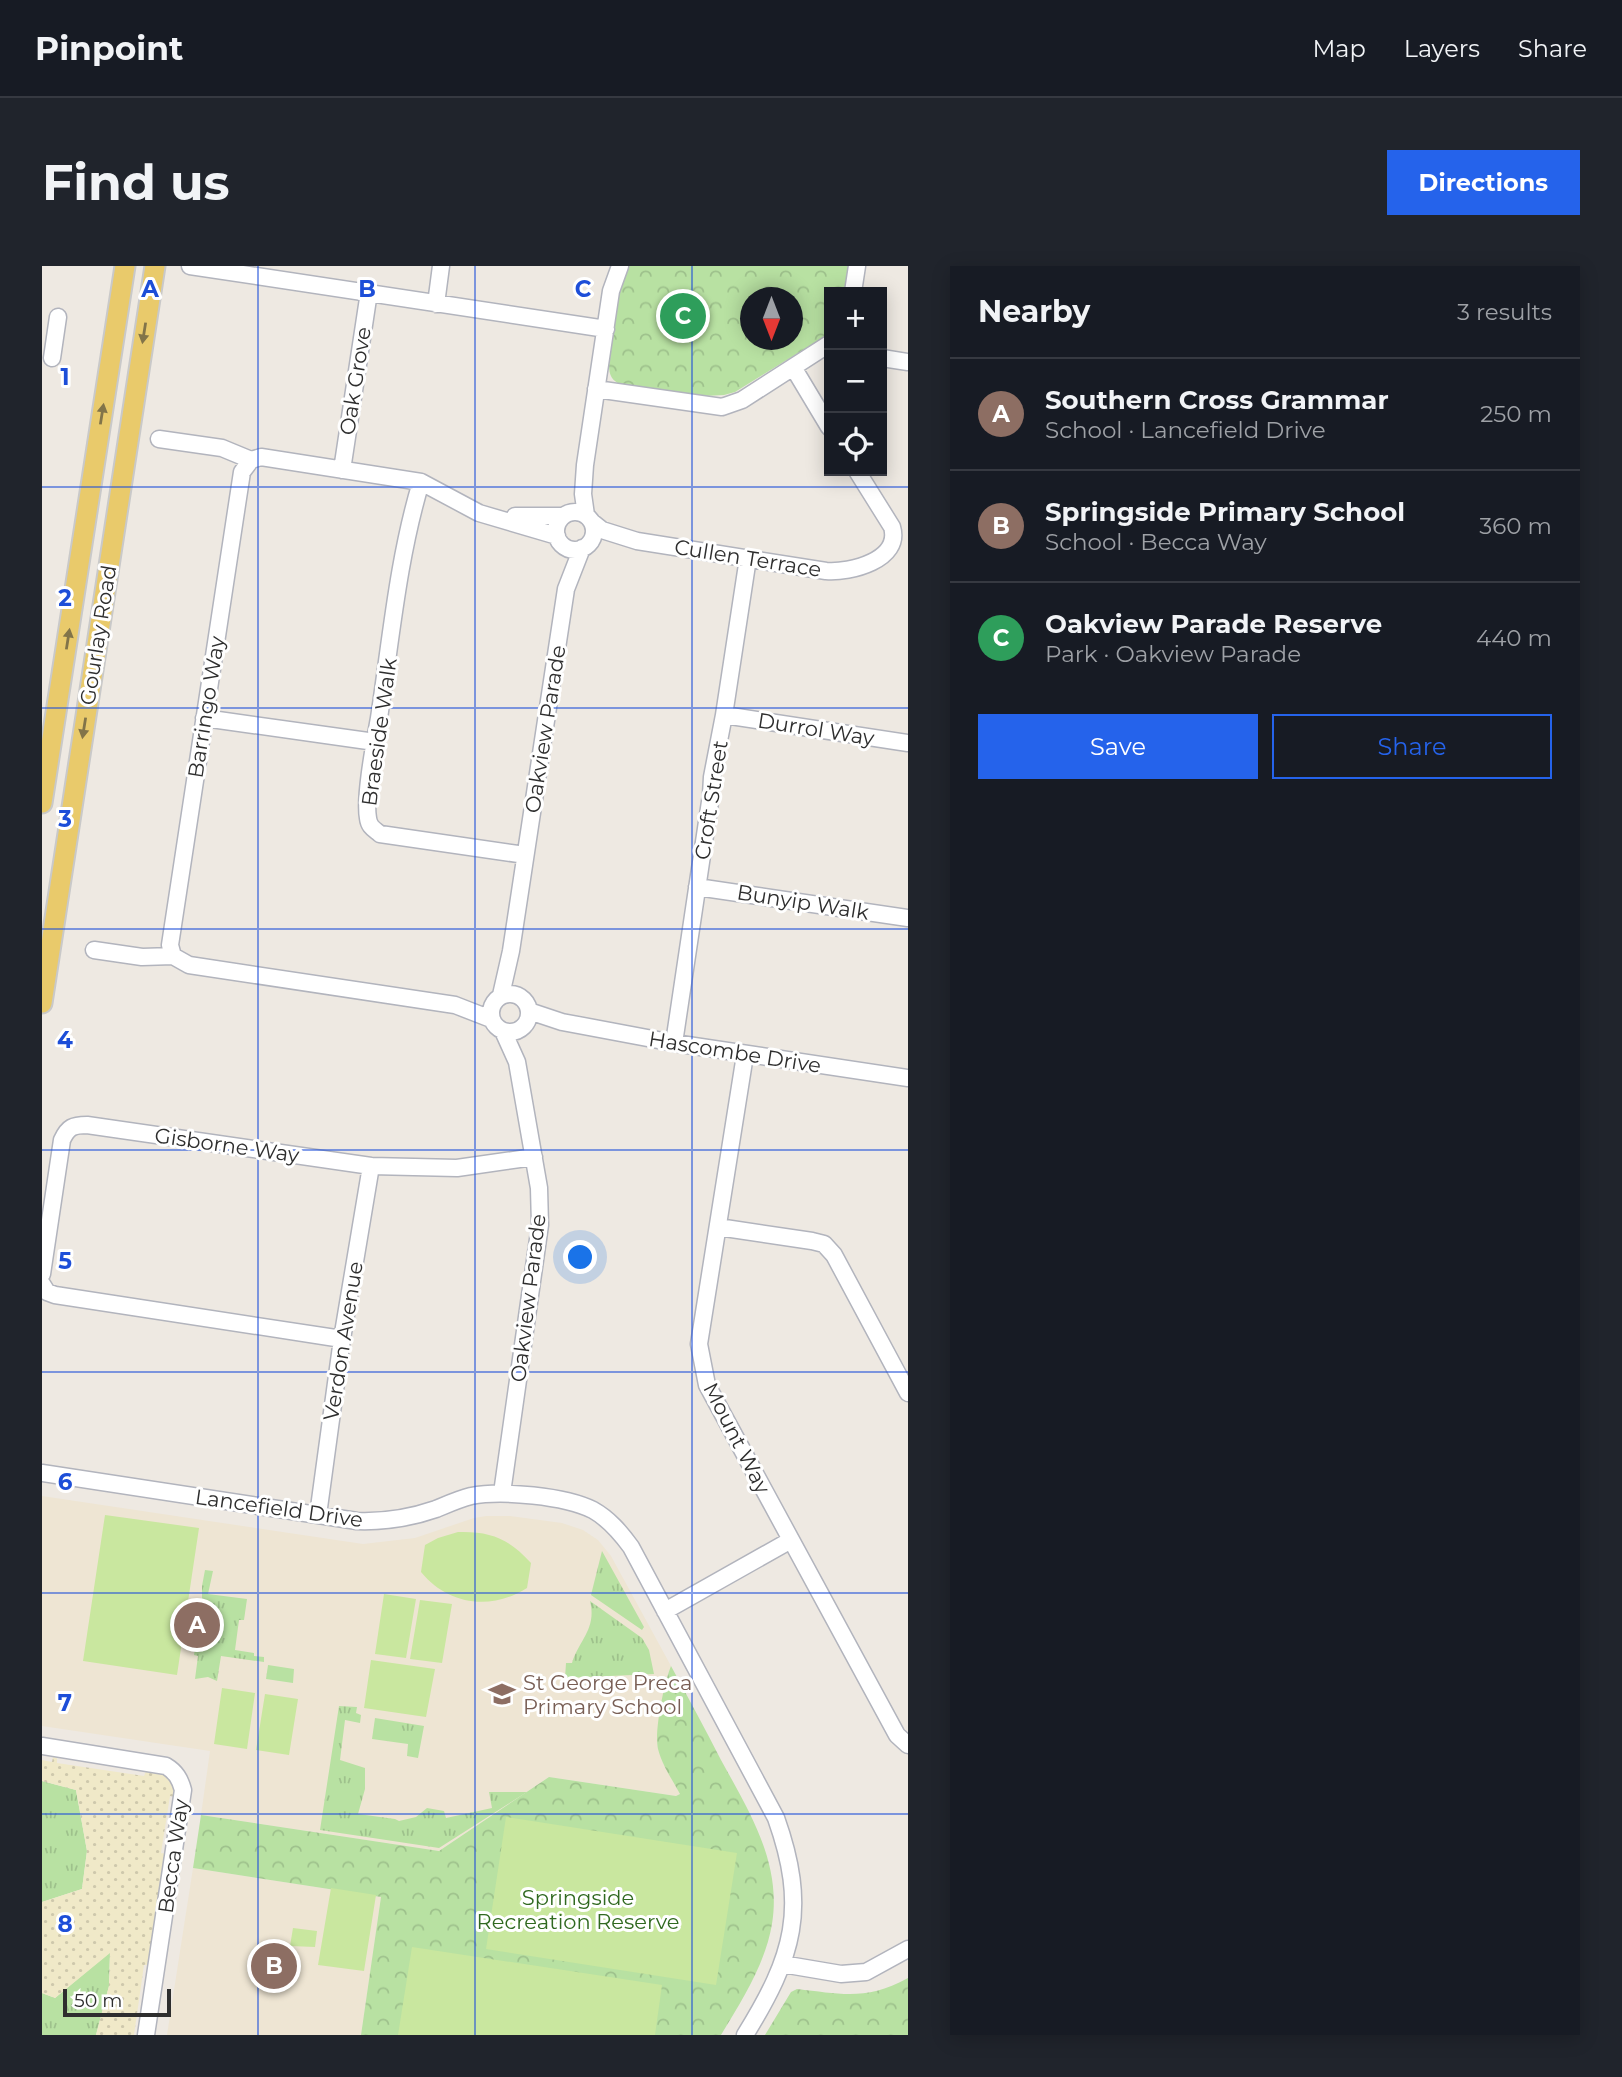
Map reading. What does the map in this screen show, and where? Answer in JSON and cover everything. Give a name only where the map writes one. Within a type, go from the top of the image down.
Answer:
[{"type":"main road","name":"Gourlay Road","points":[[42,803],[125,266]]},
{"type":"main road","name":"Gourlay Road","points":[[42,1003],[155,266]]},
{"type":"street","points":[[190,266],[267,272],[436,304],[606,329]]},
{"type":"street","points":[[436,304],[441,266]]},
{"type":"street","points":[[159,439],[222,448],[251,460],[261,457],[421,482],[479,513],[498,517],[560,540],[572,549],[584,547],[593,535],[583,495],[585,465],[611,291],[620,266]]},
{"type":"street","points":[[854,287],[858,266]]},
{"type":"street","name":"Oak Grove","points":[[342,470],[369,292]]},
{"type":"street","points":[[52,358],[49,336],[58,317]]},
{"type":"street","points":[[596,389],[722,407],[742,400],[824,347]]},
{"type":"street","points":[[887,359],[908,362]]},
{"type":"street","points":[[793,367],[824,419]]},
{"type":"street","name":"Barringo Way","points":[[173,956],[170,945],[242,472],[251,460]]},
{"type":"street","points":[[560,540],[557,525],[564,515],[585,465]]},
{"type":"street","name":"Cullen Terrace","points":[[589,519],[602,530],[637,541],[826,571],[849,571],[861,567],[901,540],[860,476]]},
{"type":"street","name":"Braeside Walk","points":[[421,482],[410,522],[375,742],[367,807],[368,820],[371,828],[388,835],[525,855]]},
{"type":"street","points":[[498,517],[564,515],[576,512],[589,519]]},
{"type":"street","name":"Oakview Parade","points":[[560,540],[566,589]]},
{"type":"street","name":"Cullen Terrace","points":[[584,547],[637,541]]},
{"type":"street","name":"Oakview Parade","points":[[498,998],[511,951],[566,589],[584,547]]},
{"type":"street","name":"Croft Street","points":[[674,1043],[712,795],[712,777],[748,558]]},
{"type":"street","name":"Durrol Way","points":[[724,715],[908,743]]},
{"type":"street","points":[[204,718],[375,742]]},
{"type":"street","name":"Bunyip Walk","points":[[697,887],[908,918]]},
{"type":"street","points":[[94,950],[142,957],[173,956],[189,965],[455,1005],[508,1033],[525,1022],[526,1002],[518,995],[455,1005]]},
{"type":"street","name":"Oakview Parade","points":[[511,951],[518,995]]},
{"type":"street","points":[[497,1025],[490,1013],[498,998]]},
{"type":"street","name":"Oakview Parade","points":[[517,1062],[525,1022]]},
{"type":"street","name":"Hascombe Drive","points":[[525,1022],[562,1022],[745,1055],[908,1079]]},
{"type":"street","name":"Oakview Parade","points":[[497,1025],[517,1062],[539,1188],[540,1225],[502,1493]]},
{"type":"street","name":"Mount Way","points":[[745,1055],[699,1344],[706,1384],[897,1735],[908,1745]]},
{"type":"street","name":"Gisborne Way","points":[[42,1273],[62,1140],[67,1130],[74,1125],[371,1167],[457,1168],[534,1157]]},
{"type":"street","name":"Verdon Avenue","points":[[318,1515],[342,1339],[371,1167]]},
{"type":"street","points":[[718,1227],[824,1244],[834,1255],[908,1393]]},
{"type":"street","points":[[42,1284],[47,1292],[55,1295],[342,1339]]},
{"type":"street","name":"Lancefield Drive","points":[[42,1473],[357,1521],[395,1520],[472,1496],[502,1493],[570,1502],[607,1519],[631,1547],[776,1818],[786,1845],[793,1875],[794,1908],[782,1964],[771,1990],[745,2035]]},
{"type":"street","points":[[665,1611],[791,1540]]},
{"type":"street","name":"Becca Way","points":[[42,1746],[166,1766],[173,1770],[181,1781],[181,1800],[146,2035]]},
{"type":"street","points":[[782,1964],[841,1974],[866,1972],[908,1949]]},
{"type":"shaded area","points":[[42,1496],[363,1544],[415,1538],[486,1516],[510,1516],[562,1523],[583,1530],[598,1540],[611,1556],[671,1666],[665,1682],[657,1745],[662,1761],[680,1794],[676,1796],[549,1777],[439,1851],[201,1815],[210,1751],[42,1726]]},
{"type":"shaded area","points":[[193,1868],[381,1897],[361,2035],[167,2035]]},
{"type":"green space","points":[[627,266],[850,266],[847,287],[824,287],[824,337],[735,392],[704,396],[621,385],[610,375],[619,283]]},
{"type":"green space","points":[[105,1515],[199,1528],[177,1675],[83,1661]]},
{"type":"green space","points":[[458,1532],[490,1535],[515,1548],[531,1563],[527,1588],[499,1600],[485,1602],[457,1598],[432,1583],[421,1572],[425,1545]]},
{"type":"green space","points":[[602,1551],[644,1627],[642,1630],[591,1595]]},
{"type":"green space","points":[[205,1570],[213,1571],[208,1594],[247,1599],[244,1620],[239,1620],[235,1650],[264,1657],[264,1662],[221,1656],[217,1681],[208,1677],[195,1679],[198,1656],[194,1655]]},
{"type":"green space","points":[[384,1594],[416,1599],[406,1658],[375,1654]]},
{"type":"green space","points":[[420,1600],[452,1604],[442,1663],[410,1659]]},
{"type":"green space","points":[[590,1601],[642,1638],[649,1650],[654,1674],[565,1678],[566,1663],[572,1663],[589,1627],[592,1611]]},
{"type":"green space","points":[[371,1660],[435,1669],[426,1717],[364,1708]]},
{"type":"green space","points":[[268,1665],[294,1669],[293,1683],[266,1679]]},
{"type":"green space","name":"Springside Recreation Reserve","points":[[671,1666],[752,1818],[768,1859],[772,1880],[774,1902],[769,1939],[752,1982],[721,2035],[361,2035],[381,1897],[193,1868],[201,1815],[439,1851],[549,1777],[676,1796],[680,1794],[662,1761],[657,1741],[660,1708]]},
{"type":"green space","points":[[222,1688],[255,1693],[247,1749],[214,1744]]},
{"type":"green space","points":[[265,1694],[298,1699],[289,1755],[256,1750]]},
{"type":"green space","points":[[339,1706],[357,1707],[356,1713],[361,1715],[360,1723],[345,1720],[340,1760],[365,1768],[365,1789],[358,1814],[399,1821],[416,1817],[427,1808],[444,1811],[446,1818],[492,1808],[489,1792],[527,1792],[439,1848],[320,1830]]},
{"type":"green space","points":[[375,1718],[424,1726],[418,1758],[407,1756],[408,1744],[372,1739]]},
{"type":"green space","points":[[42,1781],[76,1790],[87,1851],[82,1889],[42,1902]]},
{"type":"green space","points":[[506,1817],[737,1853],[716,1985],[486,1949]]},
{"type":"green space","points":[[331,1888],[376,1895],[364,1971],[318,1965]]},
{"type":"green space","points":[[293,1928],[317,1931],[315,1947],[290,1946]]},
{"type":"green space","points":[[412,1947],[662,1985],[655,2035],[398,2035]]},
{"type":"green space","points":[[110,1952],[109,1986],[96,2035],[42,2035],[42,1993],[55,1998]]},
{"type":"green space","points":[[908,1978],[908,2035],[765,2035],[791,1992],[797,1989],[841,1994],[866,1993]]},
{"type":"sand","points":[[53,1757],[57,1758],[57,1763],[144,1776],[146,1771],[168,1776],[176,1791],[175,1797],[170,1796],[161,1853],[166,1854],[149,1965],[144,1965],[134,2035],[96,2035],[109,1986],[110,1953],[55,1998],[42,1993],[42,1902],[82,1889],[87,1851],[76,1790],[42,1781],[42,1760],[52,1762]]},
{"type":"place","name":"Oakview Parade Reserve","points":[[683,316]]},
{"type":"place","name":"Southern Cross Grammar","points":[[197,1625]]},
{"type":"place","name":"St George Preca Primary School","points":[[502,1694]]},
{"type":"place","name":"Springside Primary School","points":[[274,1966]]}]
